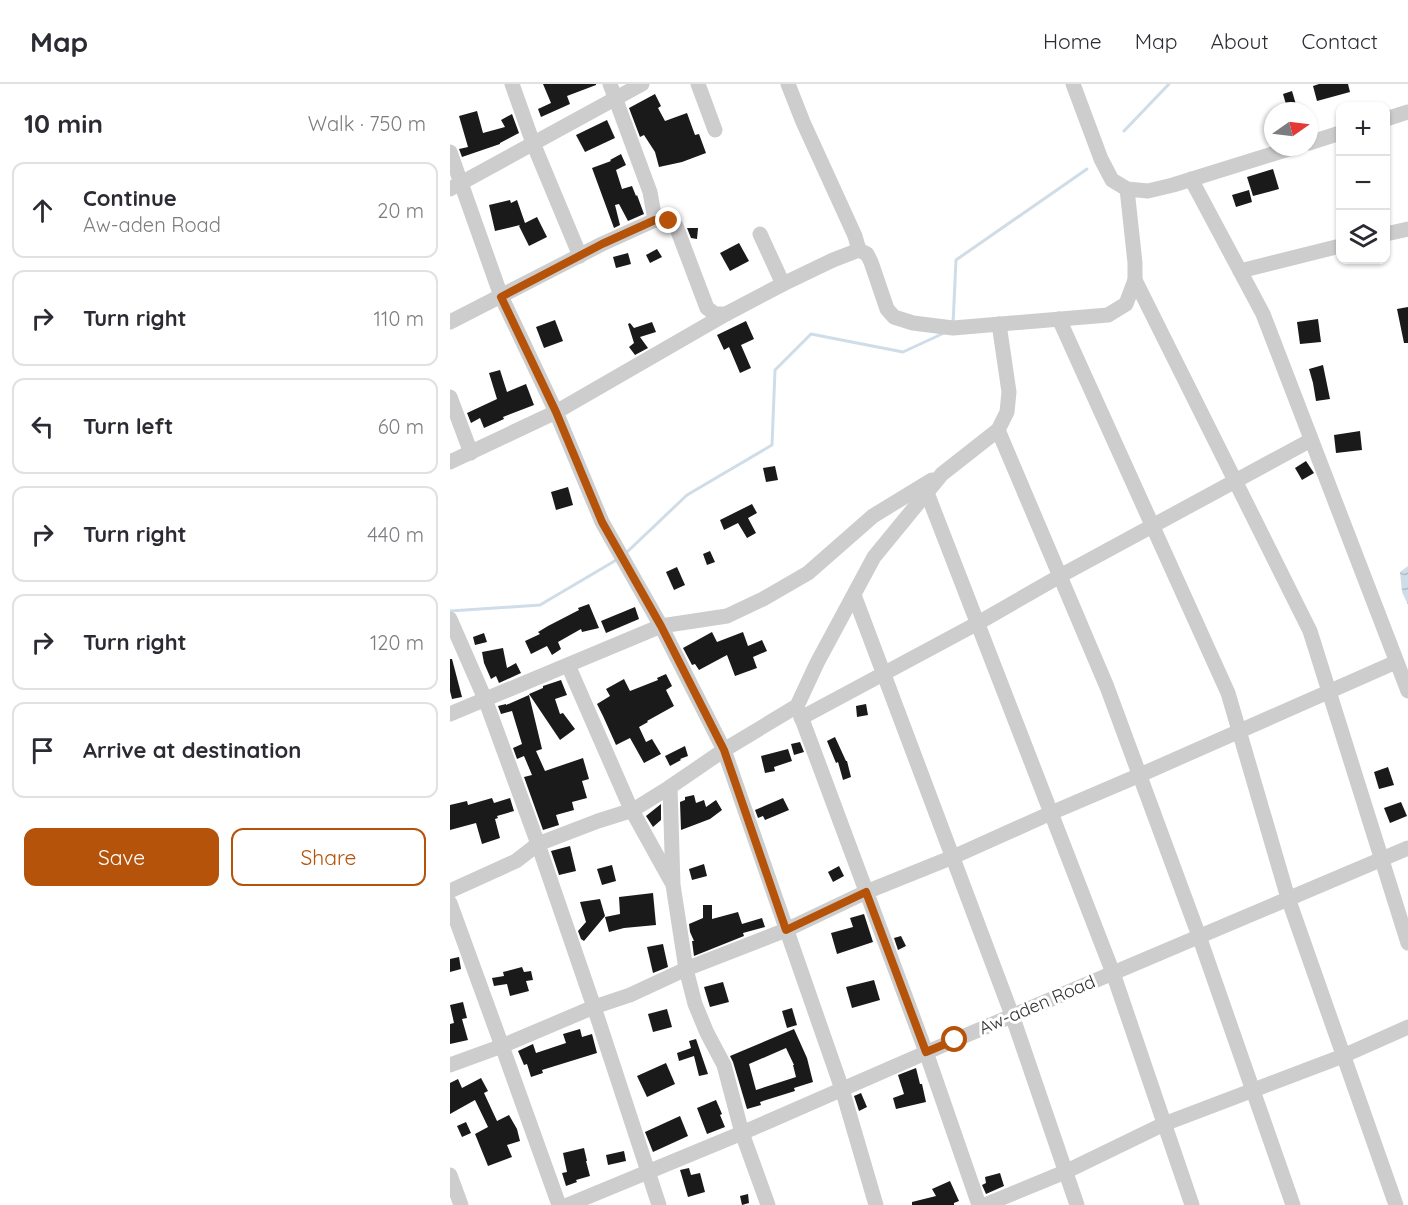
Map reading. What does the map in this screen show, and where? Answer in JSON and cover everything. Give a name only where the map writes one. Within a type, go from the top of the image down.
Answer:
[{"type":"street","points":[[512,84],[533,143],[580,256]]},
{"type":"street","points":[[455,186],[533,143],[613,91],[642,84]]},
{"type":"street","points":[[698,84],[715,130]]},
{"type":"street","points":[[788,84],[859,249],[867,254],[871,262],[887,309],[894,317],[913,323],[953,328],[1107,315],[1126,304],[1135,280],[1127,189]]},
{"type":"street","points":[[1073,84],[1101,159],[1112,180],[1127,189],[1148,191],[1266,156]]},
{"type":"street","points":[[613,91],[650,192],[655,220]]},
{"type":"street","points":[[1390,118],[1408,112]]},
{"type":"street","points":[[1318,140],[1336,135]]},
{"type":"street","points":[[450,152],[455,186],[501,297],[556,412],[602,522],[661,626],[724,750],[842,1089],[876,1205]]},
{"type":"street","points":[[1191,179],[1263,314],[1408,691]]},
{"type":"street","points":[[450,322],[655,220],[669,221],[676,226],[707,308],[715,314],[726,314]]},
{"type":"street","points":[[1390,233],[1408,229]]},
{"type":"street","points":[[760,234],[783,284]]},
{"type":"street","points":[[1240,271],[1336,247]]},
{"type":"street","points":[[450,462],[556,412],[726,314],[783,284],[859,249]]},
{"type":"street","points":[[1135,280],[1310,631],[1408,943]]},
{"type":"street","points":[[1059,319],[1228,693],[1287,898],[1395,1205]]},
{"type":"street","points":[[980,1205],[926,1052],[799,712],[816,663],[874,557],[926,488],[998,430],[1007,412],[1009,392],[999,324]]},
{"type":"street","points":[[450,397],[471,453]]},
{"type":"street","points":[[998,430],[1107,687],[1293,1205]]},
{"type":"street","points":[[450,891],[516,861],[538,844],[633,810],[724,750],[799,712],[884,674],[1311,440]]},
{"type":"street","points":[[450,714],[661,626],[727,616],[763,599],[808,573],[873,516],[926,488]]},
{"type":"street","points":[[926,488],[1113,972],[1192,1205]]},
{"type":"street","points":[[854,595],[1012,1016],[1077,1205]]},
{"type":"street","points":[[450,619],[485,699],[538,844],[658,1205]]},
{"type":"street","points":[[450,1065],[502,1046],[594,1007],[630,995],[686,969],[786,930],[866,892],[953,857],[1396,662]]},
{"type":"street","points":[[568,665],[630,807],[673,885]]},
{"type":"street","points":[[670,787],[673,885],[686,969],[695,1004],[724,1065],[742,1133],[768,1205]]},
{"type":"street","name":"Aw-aden Road","points":[[568,1205],[1408,848]]},
{"type":"street","points":[[450,903],[559,1205]]},
{"type":"street","points":[[985,1205],[1065,1172],[1164,1124],[1343,1056],[1408,1027]]},
{"type":"street","points":[[450,1175],[461,1205]]},
{"type":"water","points":[[1408,566],[1408,605],[1402,592],[1400,572]]},
{"type":"building","points":[[543,84],[596,85],[567,96],[570,104],[541,117],[538,109],[551,103]]},
{"type":"building","points":[[1348,84],[1350,92],[1317,101],[1313,86]]},
{"type":"building","points":[[1292,91],[1295,102],[1285,102],[1283,94]]},
{"type":"building","points":[[655,94],[661,106],[658,108],[665,121],[687,113],[695,135],[699,134],[706,153],[659,167],[655,152],[644,135],[640,137],[629,108]]},
{"type":"building","points":[[477,111],[483,133],[505,127],[501,120],[512,114],[519,133],[500,144],[462,157],[459,149],[468,147],[459,116]]},
{"type":"building","points":[[607,120],[615,138],[585,152],[576,135]]},
{"type":"building","points":[[621,154],[626,165],[616,170],[622,189],[632,186],[644,214],[628,221],[619,204],[615,205],[620,225],[614,228],[592,168],[611,161]]},
{"type":"building","points":[[1273,169],[1279,189],[1253,196],[1247,177]]},
{"type":"building","points":[[1249,190],[1252,202],[1236,207],[1232,195]]},
{"type":"building","points":[[510,200],[511,203],[517,200],[525,223],[537,217],[547,237],[529,246],[520,225],[495,231],[489,205]]},
{"type":"building","points":[[687,228],[698,228],[697,239],[691,238]]},
{"type":"building","points":[[739,243],[749,261],[730,271],[720,253]]},
{"type":"building","points":[[657,249],[662,257],[650,263],[646,255]]},
{"type":"building","points":[[628,253],[631,264],[616,268],[613,257]]},
{"type":"building","points":[[1408,307],[1408,343],[1404,343],[1397,309]]},
{"type":"building","points":[[1318,319],[1321,342],[1300,344],[1297,322]]},
{"type":"building","points":[[555,320],[563,341],[544,348],[536,327]]},
{"type":"building","points":[[746,321],[754,339],[741,345],[751,368],[740,373],[729,347],[724,350],[717,335]]},
{"type":"building","points":[[652,322],[656,332],[640,337],[648,348],[635,355],[629,347],[634,343],[628,324],[630,323],[634,328]]},
{"type":"building","points":[[1323,365],[1330,399],[1316,401],[1309,369]]},
{"type":"building","points":[[500,370],[507,392],[526,384],[534,405],[503,417],[504,419],[484,428],[480,418],[471,423],[467,413],[497,399],[489,373]]},
{"type":"building","points":[[1360,431],[1362,450],[1336,453],[1334,435]]},
{"type":"building","points":[[1306,461],[1314,473],[1302,480],[1295,468]]},
{"type":"building","points":[[775,466],[778,480],[766,482],[763,468]]},
{"type":"building","points":[[568,487],[573,505],[556,510],[551,492]]},
{"type":"building","points":[[752,504],[757,513],[748,518],[756,533],[747,538],[738,523],[724,530],[720,520]]},
{"type":"building","points":[[710,551],[715,562],[707,565],[703,554]]},
{"type":"building","points":[[677,567],[685,585],[674,590],[666,572]]},
{"type":"building","points":[[589,604],[599,628],[582,632],[581,629],[558,642],[561,649],[552,655],[547,646],[531,654],[525,641],[579,610],[578,608]]},
{"type":"building","points":[[635,607],[639,619],[606,633],[601,621]]},
{"type":"building","points":[[712,632],[717,642],[743,632],[748,646],[762,640],[767,651],[753,657],[757,668],[735,676],[727,655],[699,670],[695,664],[692,665],[683,648]]},
{"type":"building","points":[[484,633],[487,642],[475,645],[473,637]]},
{"type":"building","points":[[503,648],[507,668],[516,663],[521,673],[499,683],[496,676],[491,679],[482,652]]},
{"type":"building","points":[[450,659],[452,659],[462,697],[452,699],[450,691]]},
{"type":"building","points":[[666,674],[672,686],[666,690],[674,706],[639,727],[646,742],[652,739],[661,754],[644,763],[630,738],[616,745],[597,704],[610,696],[606,689],[624,679],[630,691],[658,680],[657,678]]},
{"type":"building","points":[[561,680],[567,695],[555,699],[560,714],[563,713],[575,729],[560,740],[529,694]]},
{"type":"building","points":[[529,695],[542,749],[536,751],[545,771],[583,758],[589,779],[582,781],[587,798],[572,802],[574,810],[556,815],[559,825],[543,830],[524,777],[532,775],[524,756],[517,759],[513,748],[522,744],[512,711],[501,714],[498,706]]},
{"type":"building","points":[[866,704],[868,715],[857,717],[856,706]]},
{"type":"building","points":[[835,737],[847,761],[851,777],[843,780],[838,762],[836,763],[827,741]]},
{"type":"building","points":[[800,742],[804,752],[794,755],[791,744]]},
{"type":"building","points":[[685,746],[688,756],[670,766],[665,756]]},
{"type":"building","points":[[788,749],[792,761],[774,767],[775,771],[765,773],[761,756]]},
{"type":"building","points":[[1388,767],[1394,785],[1379,789],[1374,772]]},
{"type":"building","points":[[694,795],[696,803],[704,800],[706,807],[716,800],[722,810],[710,819],[681,830],[680,802],[685,800],[685,797]]},
{"type":"building","points":[[492,798],[494,803],[510,798],[514,811],[497,816],[498,818],[495,819],[500,838],[482,844],[476,823],[450,830],[450,805],[467,801],[468,805]]},
{"type":"building","points":[[783,798],[789,810],[765,820],[763,816],[758,818],[755,810]]},
{"type":"building","points":[[1401,802],[1407,816],[1390,823],[1384,808]]},
{"type":"building","points":[[661,804],[661,820],[653,827],[646,816]]},
{"type":"building","points":[[570,846],[576,871],[559,875],[551,851]]},
{"type":"building","points":[[704,864],[707,876],[692,880],[689,869]]},
{"type":"building","points":[[612,865],[616,881],[602,885],[597,869]]},
{"type":"building","points":[[839,866],[844,876],[833,882],[828,872]]},
{"type":"building","points":[[653,893],[656,925],[609,932],[605,917],[620,914],[619,897]]},
{"type":"building","points":[[600,899],[605,916],[584,941],[578,931],[586,922],[580,902]]},
{"type":"building","points":[[703,905],[712,905],[712,919],[738,912],[742,924],[762,918],[765,927],[743,933],[744,936],[694,956],[692,941],[694,941],[689,924],[703,918]]},
{"type":"building","points":[[864,914],[873,942],[837,954],[831,933],[853,927],[850,918]]},
{"type":"building","points":[[901,936],[906,946],[898,950],[894,938]]},
{"type":"building","points":[[663,944],[668,967],[653,973],[647,947]]},
{"type":"building","points":[[459,957],[461,969],[450,972],[450,959]]},
{"type":"building","points":[[522,967],[524,972],[531,971],[533,980],[526,981],[529,991],[510,996],[507,984],[494,986],[492,978],[504,976],[503,972]]},
{"type":"building","points":[[874,980],[880,1000],[852,1008],[846,987]]},
{"type":"building","points":[[723,982],[729,1002],[710,1007],[704,987]]},
{"type":"building","points":[[463,1002],[467,1018],[462,1019],[468,1040],[450,1044],[450,1024],[454,1023],[450,1005]]},
{"type":"building","points":[[792,1008],[797,1025],[787,1028],[782,1011]]},
{"type":"building","points":[[667,1009],[672,1027],[653,1032],[648,1014]]},
{"type":"building","points":[[580,1029],[582,1037],[592,1034],[597,1053],[542,1070],[543,1073],[531,1077],[527,1064],[524,1065],[518,1051],[533,1044],[536,1053],[566,1043],[563,1034]]},
{"type":"building","points":[[794,1029],[807,1058],[813,1082],[747,1109],[730,1056]],"holes":[[[786,1048],[794,1065],[796,1077],[756,1090],[749,1064]]]},
{"type":"building","points":[[696,1039],[708,1074],[699,1076],[694,1056],[679,1061],[677,1053],[691,1048],[689,1041]]},
{"type":"building","points":[[666,1063],[675,1084],[647,1097],[637,1076]]},
{"type":"building","points":[[916,1068],[926,1102],[896,1109],[893,1098],[904,1094],[898,1075]]},
{"type":"building","points":[[481,1078],[488,1091],[484,1093],[497,1121],[509,1115],[517,1129],[520,1141],[507,1145],[512,1157],[488,1166],[475,1134],[488,1127],[475,1100],[450,1114],[450,1083],[458,1079],[462,1088]]},
{"type":"building","points":[[861,1093],[867,1107],[859,1111],[854,1096]]},
{"type":"building","points":[[716,1100],[725,1127],[707,1134],[697,1108]]},
{"type":"building","points":[[680,1116],[688,1136],[653,1152],[645,1132]]},
{"type":"building","points":[[466,1122],[471,1133],[462,1137],[457,1126]]},
{"type":"building","points":[[584,1148],[590,1176],[566,1186],[562,1173],[567,1172],[563,1153]]},
{"type":"building","points":[[624,1151],[626,1161],[608,1165],[606,1155]]},
{"type":"building","points":[[689,1168],[691,1175],[700,1173],[705,1192],[688,1197],[680,1170]]},
{"type":"building","points":[[1000,1173],[1004,1186],[986,1194],[982,1185],[986,1183],[985,1177]]},
{"type":"building","points":[[950,1181],[959,1201],[954,1205],[912,1205],[912,1202],[936,1196],[932,1189]]},
{"type":"building","points":[[748,1194],[749,1203],[742,1205],[740,1196]]},
{"type":"waterway","points":[[1124,131],[1169,84]]},
{"type":"waterway","points":[[953,324],[956,260],[1087,169]]},
{"type":"waterway","points":[[626,553],[687,495],[772,445],[775,370],[811,334],[903,352],[944,333]]},
{"type":"waterway","points":[[450,611],[540,605],[618,559]]},
{"type":"route","points":[[669,221],[655,220],[602,244],[501,297],[556,412],[602,522],[661,626],[724,750],[786,930],[866,892],[926,1052],[955,1040]]}]
